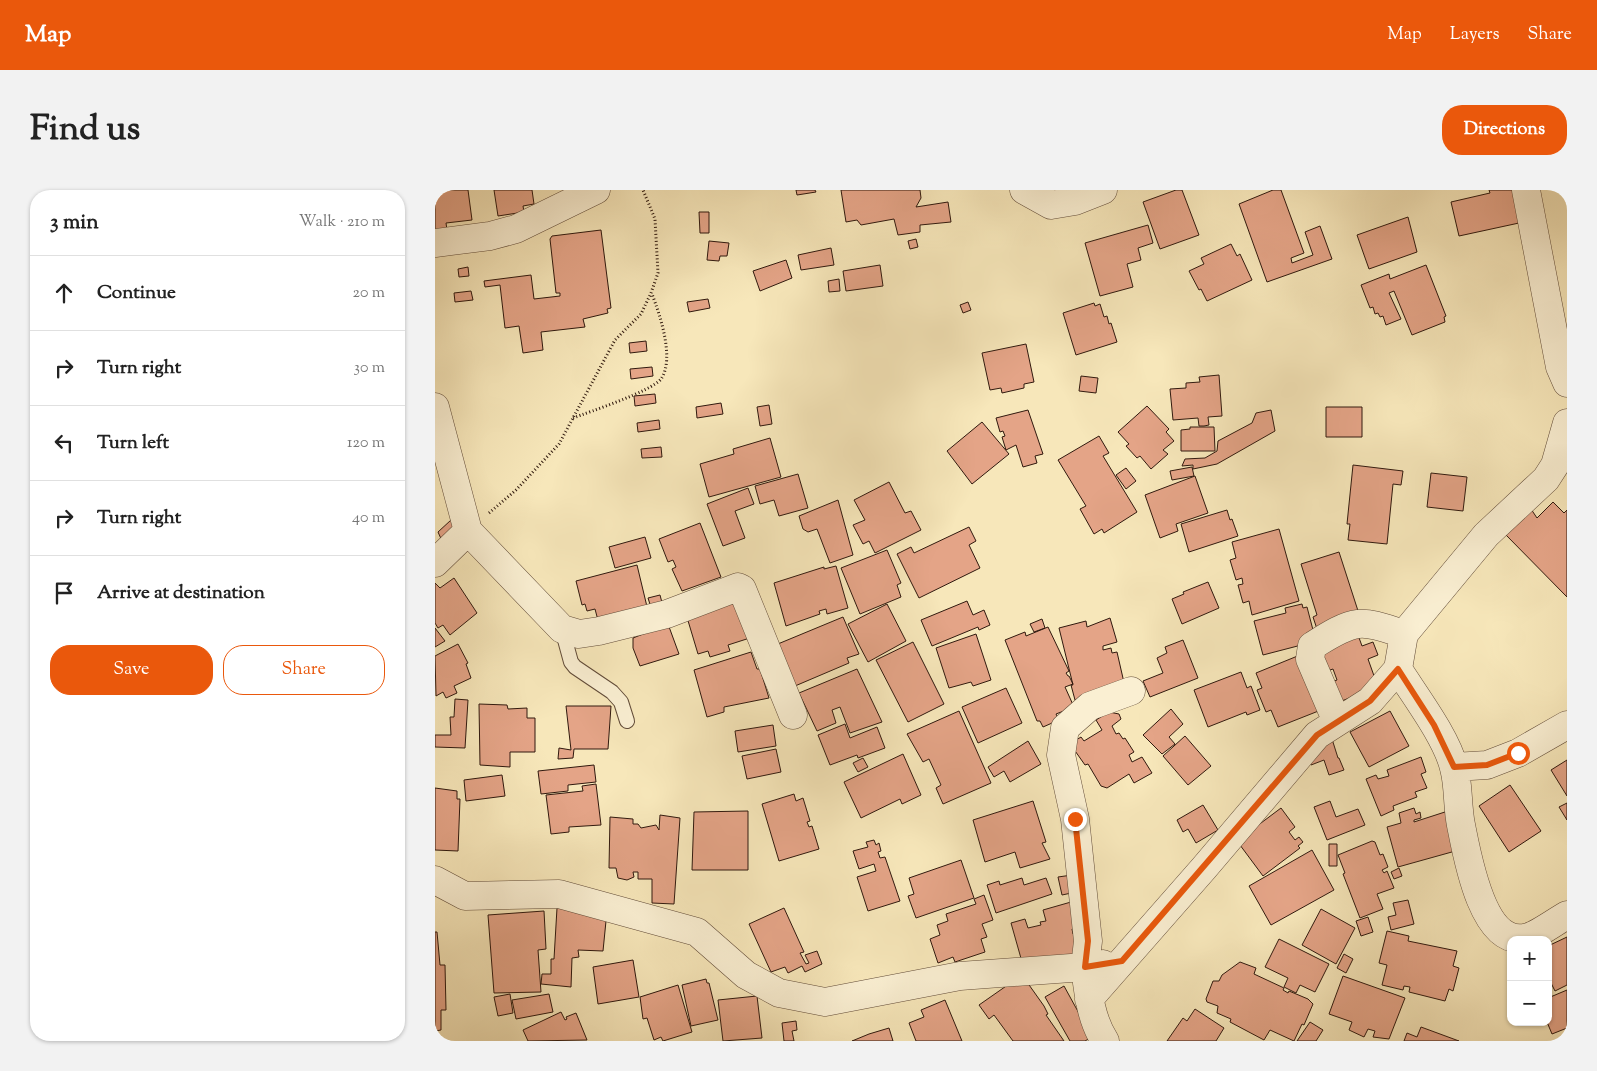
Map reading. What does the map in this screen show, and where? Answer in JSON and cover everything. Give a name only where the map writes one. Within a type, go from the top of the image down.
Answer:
[{"type":"street","points":[[435,243],[490,236],[516,229],[596,190]]},
{"type":"street","points":[[1024,190],[1051,205],[1075,201],[1103,190]]},
{"type":"street","points":[[1526,190],[1560,367],[1567,383]]},
{"type":"street","points":[[435,406],[468,532],[562,629],[579,634],[599,632],[667,614],[738,587],[742,589],[793,715]]},
{"type":"street","points":[[1089,998],[1317,735],[1370,701],[1398,669],[1404,634],[1486,535],[1546,479],[1555,465],[1567,423]]},
{"type":"street","points":[[435,562],[468,532]]},
{"type":"street","points":[[1337,722],[1310,660],[1312,646],[1330,635],[1357,624],[1372,625],[1404,634]]},
{"type":"street","points":[[1398,669],[1434,725],[1454,767],[1461,825],[1480,902],[1499,932],[1512,938],[1525,938],[1567,915]]},
{"type":"street","points":[[1099,1039],[1089,998],[1085,967],[1088,941],[1075,819],[1061,755],[1065,728],[1090,706],[1131,691]]},
{"type":"street","points":[[1454,767],[1487,765],[1518,753],[1567,725]]},
{"type":"street","points":[[435,880],[465,896],[559,894],[697,932],[745,974],[779,993],[825,1002],[960,976],[1085,967],[1122,961]]},
{"type":"lane","points":[[562,629],[571,662],[575,667],[613,692],[621,702],[627,721]]},
{"type":"path","points":[[468,532],[516,490],[559,444],[615,340],[641,314],[658,273],[655,219],[643,190]]},
{"type":"path","points":[[573,418],[647,390],[660,380],[667,365],[665,338],[651,293]]},
{"type":"building","points":[[435,190],[468,190],[472,220],[446,223],[447,230],[435,234]]},
{"type":"building","points":[[494,190],[532,190],[534,204],[523,206],[524,212],[498,216]]},
{"type":"building","points":[[796,190],[815,190],[816,192],[797,195]]},
{"type":"building","points":[[841,190],[920,190],[921,198],[916,207],[948,202],[951,222],[920,225],[920,232],[898,235],[894,219],[861,225],[857,220],[846,222]]},
{"type":"building","points":[[1176,190],[1182,190],[1199,235],[1160,249],[1143,202]]},
{"type":"building","points":[[1273,190],[1281,190],[1304,253],[1291,258],[1292,263],[1313,255],[1305,232],[1320,226],[1332,259],[1267,282],[1239,204]]},
{"type":"building","points":[[1489,190],[1513,190],[1519,223],[1459,236],[1451,202],[1490,193]]},
{"type":"building","points":[[699,212],[709,212],[709,233],[700,233]]},
{"type":"building","points":[[1408,217],[1417,252],[1369,269],[1357,235]]},
{"type":"building","points":[[1148,225],[1153,243],[1138,248],[1141,260],[1127,264],[1133,287],[1100,296],[1085,243]]},
{"type":"building","points":[[601,230],[611,308],[607,309],[608,313],[583,319],[585,327],[541,332],[543,350],[523,353],[519,326],[505,328],[500,285],[485,287],[484,281],[531,275],[534,299],[560,296],[560,293],[556,293],[550,239],[552,236]]},
{"type":"building","points":[[916,239],[918,247],[910,249],[908,241]]},
{"type":"building","points":[[709,241],[729,243],[727,256],[720,256],[719,261],[707,260]]},
{"type":"building","points":[[1231,244],[1237,256],[1240,254],[1252,280],[1207,301],[1189,271],[1204,264],[1201,258]]},
{"type":"building","points":[[831,248],[834,265],[801,270],[798,255]]},
{"type":"building","points":[[786,260],[792,278],[760,291],[753,271]]},
{"type":"building","points":[[880,265],[883,286],[846,291],[843,271]]},
{"type":"building","points":[[1426,265],[1446,316],[1444,317],[1445,322],[1412,335],[1394,291],[1389,293],[1401,319],[1386,325],[1383,316],[1380,317],[1378,313],[1375,314],[1373,307],[1370,308],[1361,285],[1389,274],[1390,279]]},
{"type":"building","points":[[468,267],[469,276],[459,277],[458,269]]},
{"type":"building","points":[[839,279],[840,291],[829,292],[828,281]]},
{"type":"building","points":[[471,291],[473,300],[455,302],[454,293]]},
{"type":"building","points":[[708,299],[710,308],[689,312],[687,302]]},
{"type":"building","points":[[968,302],[971,310],[963,313],[960,305]]},
{"type":"building","points":[[1094,303],[1095,306],[1100,304],[1104,317],[1107,316],[1109,324],[1111,323],[1117,342],[1076,355],[1063,313]]},
{"type":"building","points":[[646,341],[647,351],[630,353],[629,343]]},
{"type":"building","points":[[1026,344],[1034,382],[1024,384],[1024,388],[1002,393],[1001,388],[990,390],[982,353]]},
{"type":"building","points":[[652,367],[653,376],[631,379],[630,369]]},
{"type":"building","points":[[1219,375],[1222,416],[1208,417],[1209,425],[1204,426],[1199,426],[1198,418],[1173,420],[1170,389],[1186,388],[1186,383],[1200,382],[1199,377]]},
{"type":"building","points":[[1081,376],[1098,378],[1096,393],[1079,391]]},
{"type":"building","points":[[655,394],[656,403],[635,406],[634,396]]},
{"type":"building","points":[[721,403],[723,414],[697,418],[696,407]]},
{"type":"building","points":[[769,405],[772,424],[760,426],[757,407]]},
{"type":"building","points":[[1147,406],[1169,429],[1166,432],[1174,441],[1163,450],[1168,454],[1151,469],[1140,456],[1137,458],[1126,446],[1129,444],[1118,432]]},
{"type":"building","points":[[1326,407],[1362,407],[1362,437],[1326,437]]},
{"type":"building","points":[[1028,410],[1043,454],[1035,456],[1037,463],[1023,467],[1016,445],[1006,450],[1002,437],[1005,436],[1003,431],[1000,432],[996,418]]},
{"type":"building","points":[[1271,410],[1275,431],[1217,464],[1193,469],[1193,465],[1182,466],[1185,459],[1205,458],[1217,451],[1218,441],[1252,423],[1256,413]]},
{"type":"building","points":[[659,420],[660,429],[638,432],[637,423]]},
{"type":"building","points":[[982,422],[1009,454],[972,484],[947,451]]},
{"type":"building","points":[[1190,427],[1214,427],[1215,451],[1181,451],[1181,430],[1190,429]]},
{"type":"building","points":[[1099,436],[1109,453],[1103,456],[1137,512],[1104,533],[1102,529],[1094,534],[1080,509],[1086,506],[1058,460]]},
{"type":"building","points":[[770,438],[781,477],[709,497],[700,464],[734,454],[733,449]]},
{"type":"building","points":[[661,447],[662,457],[642,458],[641,449]]},
{"type":"building","points":[[1353,465],[1403,471],[1401,485],[1393,484],[1387,544],[1348,540],[1350,524],[1347,524]]},
{"type":"building","points":[[1192,467],[1194,476],[1172,480],[1170,471]]},
{"type":"building","points":[[1126,468],[1136,481],[1126,489],[1116,475]]},
{"type":"building","points":[[1431,473],[1467,477],[1463,511],[1427,507]]},
{"type":"building","points":[[798,474],[808,508],[779,516],[774,500],[760,504],[755,486]]},
{"type":"building","points":[[1195,476],[1208,513],[1176,524],[1178,531],[1160,538],[1145,495]]},
{"type":"building","points":[[889,482],[905,513],[911,511],[921,530],[875,553],[869,541],[863,544],[853,525],[865,520],[854,500]]},
{"type":"building","points":[[748,488],[754,504],[735,511],[745,538],[723,546],[707,504]]},
{"type":"building","points":[[838,500],[853,555],[830,563],[817,529],[808,532],[803,529],[799,516]]},
{"type":"building","points":[[1553,502],[1564,513],[1567,510],[1567,597],[1506,535],[1531,509],[1537,518]]},
{"type":"building","points":[[1227,510],[1238,536],[1189,552],[1181,524]]},
{"type":"building","points":[[451,520],[461,531],[446,550],[438,532]]},
{"type":"building","points":[[700,523],[721,577],[682,591],[672,569],[676,567],[673,560],[668,562],[659,539]]},
{"type":"building","points":[[969,527],[976,541],[969,545],[980,568],[919,598],[897,554],[911,547],[914,553]]},
{"type":"building","points":[[1279,529],[1299,601],[1252,615],[1249,601],[1243,603],[1238,585],[1243,584],[1242,578],[1236,580],[1230,560],[1236,558],[1232,542]]},
{"type":"building","points":[[645,537],[651,558],[615,568],[609,547]]},
{"type":"building","points":[[887,550],[901,583],[897,585],[901,597],[860,614],[841,568]]},
{"type":"building","points":[[1339,552],[1360,617],[1317,629],[1313,617],[1317,615],[1301,564]]},
{"type":"building","points":[[637,565],[649,615],[600,628],[595,609],[587,611],[585,604],[582,605],[576,581]]},
{"type":"building","points":[[836,566],[848,608],[827,614],[826,609],[819,611],[820,614],[786,626],[774,583],[824,567],[824,569]]},
{"type":"building","points":[[454,578],[477,613],[450,635],[443,625],[438,628],[435,623],[435,583],[440,588]]},
{"type":"building","points":[[1208,582],[1219,608],[1182,624],[1172,599],[1184,594],[1183,592]]},
{"type":"building","points":[[660,595],[665,614],[654,617],[648,598]]},
{"type":"building","points":[[745,600],[756,636],[728,645],[730,651],[710,657],[708,651],[698,654],[686,614]]},
{"type":"building","points":[[967,601],[973,615],[984,610],[990,625],[979,630],[978,627],[932,646],[921,620]]},
{"type":"building","points":[[887,604],[906,641],[868,662],[848,624]]},
{"type":"building","points":[[1302,604],[1303,608],[1307,607],[1313,630],[1310,631],[1313,642],[1263,655],[1254,621],[1286,613],[1285,608]]},
{"type":"building","points":[[843,617],[859,654],[847,658],[849,663],[795,686],[773,646]]},
{"type":"building","points":[[1110,618],[1117,642],[1103,646],[1103,650],[1111,648],[1112,653],[1117,652],[1125,687],[1075,700],[1059,628],[1086,621],[1087,627]]},
{"type":"building","points":[[1042,619],[1045,628],[1034,632],[1030,624]]},
{"type":"building","points":[[668,624],[679,654],[640,666],[633,648],[633,638]]},
{"type":"building","points":[[1048,627],[1069,671],[1066,673],[1073,684],[1065,687],[1074,707],[1056,714],[1059,720],[1043,727],[1040,721],[1037,721],[1005,640],[1025,632],[1026,636]]},
{"type":"building","points":[[435,628],[445,641],[435,647]]},
{"type":"building","points":[[976,634],[991,680],[973,686],[971,682],[949,688],[936,648]]},
{"type":"building","points":[[1358,635],[1362,646],[1373,642],[1378,655],[1368,659],[1378,687],[1339,702],[1332,682],[1337,680],[1333,669],[1327,671],[1319,650]]},
{"type":"building","points":[[1183,640],[1198,678],[1150,697],[1143,681],[1163,673],[1157,658],[1167,653],[1165,647]]},
{"type":"building","points":[[913,642],[944,704],[908,722],[876,660]]},
{"type":"building","points":[[458,644],[468,663],[466,664],[471,678],[454,686],[457,693],[446,698],[443,692],[436,696],[435,656]]},
{"type":"building","points":[[751,652],[757,669],[760,669],[769,698],[724,707],[724,712],[707,717],[694,670]]},
{"type":"building","points":[[1300,655],[1321,710],[1278,727],[1271,710],[1266,712],[1257,690],[1262,688],[1256,673]]},
{"type":"building","points":[[857,669],[882,722],[850,733],[840,707],[832,710],[836,723],[817,731],[799,693]]},
{"type":"building","points":[[1241,672],[1247,688],[1251,686],[1260,710],[1247,715],[1246,712],[1208,727],[1194,690]]},
{"type":"building","points":[[1006,688],[1022,723],[978,743],[962,707]]},
{"type":"building","points":[[455,699],[468,700],[465,748],[435,747],[435,735],[451,735],[450,717],[454,717]]},
{"type":"building","points":[[479,704],[507,705],[508,709],[527,708],[527,718],[535,718],[535,752],[510,752],[510,767],[480,765]]},
{"type":"building","points":[[566,706],[611,706],[608,749],[574,749],[573,758],[558,759],[559,748],[571,750]]},
{"type":"building","points":[[1171,709],[1183,724],[1169,737],[1175,744],[1162,754],[1143,735]]},
{"type":"building","points":[[959,711],[991,783],[943,804],[936,788],[941,785],[929,759],[923,762],[907,734]]},
{"type":"building","points":[[1390,711],[1409,746],[1369,767],[1350,732]]},
{"type":"building","points":[[1109,712],[1119,714],[1121,719],[1112,726],[1116,734],[1119,733],[1123,739],[1125,738],[1134,752],[1129,755],[1132,762],[1142,757],[1152,773],[1134,783],[1129,774],[1107,788],[1101,786],[1088,764],[1085,765],[1073,748],[1076,746],[1073,742],[1081,737],[1084,741],[1102,730],[1096,720]]},
{"type":"building","points":[[845,724],[850,738],[877,727],[885,748],[858,758],[857,755],[830,765],[818,735]]},
{"type":"building","points":[[773,725],[776,746],[738,752],[735,731]]},
{"type":"building","points":[[1185,736],[1211,766],[1188,785],[1163,756]]},
{"type":"building","points":[[1332,739],[1344,770],[1329,775],[1324,760],[1311,765],[1307,753]]},
{"type":"building","points":[[1028,741],[1041,764],[1010,782],[1004,771],[994,777],[988,767]]},
{"type":"building","points":[[776,749],[781,772],[747,779],[742,756]]},
{"type":"building","points":[[903,754],[921,795],[902,804],[900,799],[861,818],[844,782]]},
{"type":"building","points":[[1421,757],[1426,772],[1421,774],[1427,788],[1415,792],[1417,797],[1393,806],[1394,810],[1381,816],[1366,779],[1376,775],[1378,779],[1389,776],[1387,770]]},
{"type":"building","points":[[863,758],[868,767],[858,772],[853,763]]},
{"type":"building","points":[[1567,760],[1567,796],[1551,770]]},
{"type":"building","points":[[594,765],[596,782],[568,785],[568,791],[541,794],[538,771]]},
{"type":"building","points":[[502,775],[505,796],[466,801],[464,780]]},
{"type":"building","points":[[596,784],[601,825],[569,827],[569,832],[551,834],[546,795],[583,791],[582,786]]},
{"type":"building","points":[[1510,785],[1541,831],[1509,852],[1479,806]]},
{"type":"building","points":[[435,788],[457,791],[457,799],[460,799],[458,851],[435,850]]},
{"type":"building","points":[[794,794],[796,801],[803,798],[810,821],[807,822],[809,827],[812,826],[819,849],[779,861],[762,804]]},
{"type":"building","points":[[1033,801],[1046,842],[1042,843],[1050,859],[1020,868],[1015,852],[985,862],[973,820]]},
{"type":"building","points":[[1330,801],[1336,817],[1358,809],[1365,825],[1327,840],[1314,807]]},
{"type":"building","points":[[1567,803],[1567,820],[1559,807]]},
{"type":"building","points":[[1203,805],[1218,830],[1196,843],[1188,829],[1183,832],[1177,820]]},
{"type":"building","points":[[1281,808],[1295,827],[1289,832],[1295,840],[1299,837],[1303,842],[1298,846],[1300,848],[1263,876],[1237,841]]},
{"type":"building","points":[[1414,808],[1416,814],[1420,812],[1421,818],[1414,820],[1414,822],[1448,811],[1459,850],[1398,867],[1387,827],[1401,823],[1399,813]]},
{"type":"building","points":[[748,811],[748,870],[692,870],[694,812]]},
{"type":"building","points":[[660,815],[680,818],[674,904],[652,903],[652,879],[638,879],[638,872],[633,872],[634,877],[627,880],[618,878],[616,868],[609,868],[610,817],[633,819],[633,824],[638,824],[641,828],[656,825],[659,830]]},
{"type":"building","points":[[874,840],[876,845],[879,843],[881,851],[878,852],[880,858],[885,857],[900,901],[868,911],[857,877],[876,871],[874,864],[859,869],[853,851],[868,847],[866,842]]},
{"type":"building","points":[[1372,841],[1375,842],[1380,855],[1383,854],[1388,867],[1382,870],[1384,873],[1387,871],[1394,888],[1377,894],[1383,909],[1360,918],[1343,874],[1345,873],[1338,855]]},
{"type":"building","points":[[1329,844],[1337,844],[1337,866],[1329,866]]},
{"type":"building","points":[[1312,850],[1334,890],[1271,925],[1249,886]]},
{"type":"building","points":[[961,860],[974,898],[916,918],[908,896],[914,894],[909,878]]},
{"type":"building","points":[[1399,868],[1402,876],[1394,879],[1391,872]]},
{"type":"building","points":[[1072,875],[1076,892],[1062,895],[1058,877]]},
{"type":"building","points":[[1022,878],[1024,885],[1046,878],[1052,894],[996,913],[987,885],[999,881],[1000,885]]},
{"type":"building","points":[[984,895],[993,920],[982,924],[987,937],[981,939],[985,952],[955,962],[953,957],[938,963],[930,939],[940,935],[937,925],[948,921],[946,914],[976,904],[974,899]]},
{"type":"building","points":[[1408,900],[1414,924],[1391,930],[1388,917],[1396,915],[1393,903]]},
{"type":"building","points":[[1071,902],[1078,927],[1072,929],[1073,934],[1076,933],[1082,956],[1024,969],[1011,923],[1025,919],[1028,928],[1041,925],[1040,922],[1046,921],[1043,910]]},
{"type":"building","points":[[557,908],[570,908],[606,921],[603,951],[578,950],[579,957],[572,958],[571,987],[541,984],[542,974],[551,974],[551,959],[554,959]]},
{"type":"building","points":[[784,908],[804,952],[800,953],[806,964],[809,963],[805,955],[817,951],[822,964],[805,972],[802,966],[788,973],[785,967],[771,972],[749,924]]},
{"type":"building","points":[[1321,909],[1355,928],[1336,964],[1302,945]]},
{"type":"building","points":[[544,911],[546,949],[538,950],[541,992],[494,993],[488,915]]},
{"type":"building","points":[[1368,917],[1373,932],[1361,936],[1356,921]]},
{"type":"building","points":[[1387,931],[1409,936],[1408,941],[1457,951],[1453,966],[1459,968],[1453,991],[1449,989],[1445,1001],[1409,992],[1410,987],[1404,986],[1403,990],[1382,985],[1387,965],[1379,963]]},
{"type":"building","points":[[435,932],[437,932],[440,965],[445,965],[446,1010],[441,1010],[441,1030],[435,1031]]},
{"type":"building","points":[[1567,937],[1567,985],[1555,991],[1552,985],[1552,944]]},
{"type":"building","points":[[1279,939],[1329,964],[1315,992],[1300,985],[1296,993],[1284,987],[1288,978],[1265,967]]},
{"type":"building","points":[[1344,954],[1353,959],[1346,973],[1337,968]]},
{"type":"building","points":[[633,960],[639,997],[598,1004],[593,967]]},
{"type":"building","points":[[1240,962],[1256,968],[1254,974],[1284,988],[1283,990],[1288,993],[1289,991],[1308,999],[1313,1004],[1304,1025],[1302,1024],[1294,1041],[1270,1030],[1264,1040],[1230,1022],[1231,1019],[1217,1013],[1218,1006],[1207,1002],[1206,999],[1213,981],[1219,981],[1222,975]]},
{"type":"building","points":[[1022,975],[1044,1006],[1048,1014],[1046,1015],[1064,1041],[1013,1041],[994,1015],[989,1019],[979,1005]]},
{"type":"building","points":[[1343,976],[1405,998],[1389,1039],[1373,1037],[1375,1031],[1368,1029],[1364,1037],[1349,1030],[1352,1022],[1329,1014]]},
{"type":"building","points":[[706,979],[707,983],[709,983],[718,1020],[691,1026],[682,985]]},
{"type":"building","points":[[678,985],[692,1032],[663,1041],[661,1037],[654,1040],[647,1018],[643,1019],[640,997]]},
{"type":"building","points":[[1064,986],[1092,1037],[1085,1041],[1070,1041],[1045,997]]},
{"type":"building","points":[[1567,990],[1567,1028],[1552,1034],[1549,1026],[1552,1026],[1552,996]]},
{"type":"building","points":[[510,994],[513,1013],[498,1016],[494,997]]},
{"type":"building","points":[[549,994],[553,1012],[516,1019],[512,1000]]},
{"type":"building","points":[[757,996],[762,1038],[723,1041],[718,1000]]},
{"type":"building","points":[[945,1000],[962,1041],[916,1041],[909,1023],[924,1017],[921,1010]]},
{"type":"building","points":[[1195,1009],[1224,1028],[1216,1041],[1167,1041],[1183,1018],[1187,1021]]},
{"type":"building","points":[[561,1012],[565,1020],[567,1019],[566,1017],[576,1013],[587,1040],[528,1041],[523,1030]]},
{"type":"building","points":[[796,1021],[797,1030],[792,1031],[794,1041],[784,1041],[782,1023]]},
{"type":"building","points":[[1310,1022],[1323,1030],[1316,1041],[1297,1041]]},
{"type":"building","points":[[1421,1027],[1459,1041],[1404,1041],[1407,1033],[1417,1037]]},
{"type":"building","points":[[889,1028],[893,1041],[852,1041],[869,1034]]},
{"type":"route","points":[[1075,819],[1081,890],[1088,941],[1085,967],[1122,961],[1317,735],[1370,701],[1398,669],[1434,725],[1454,767],[1487,765],[1518,753]]}]
